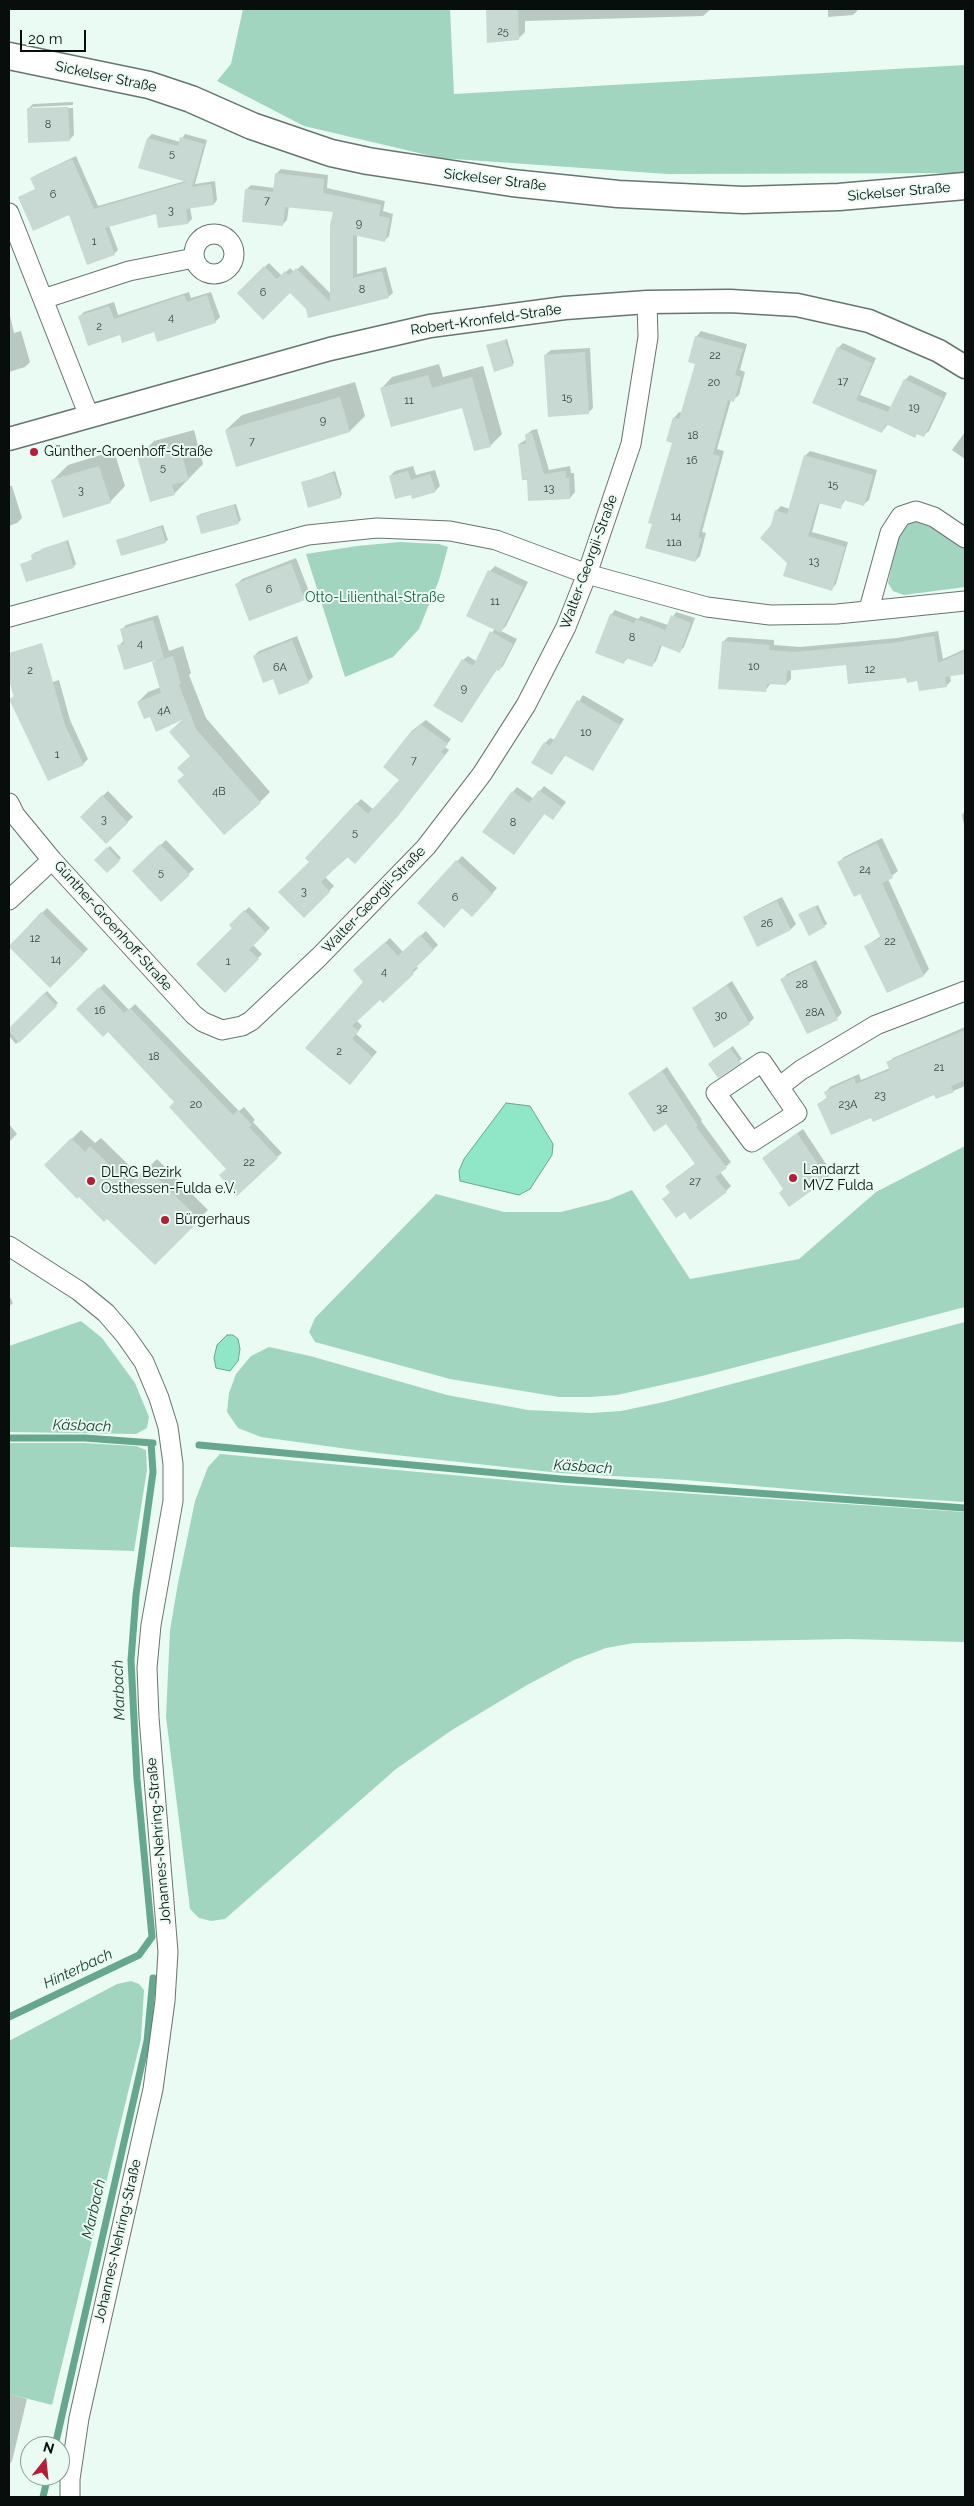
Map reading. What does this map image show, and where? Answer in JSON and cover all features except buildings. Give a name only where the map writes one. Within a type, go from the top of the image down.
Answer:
[{"type":"main road","name":"Sickelser Straße","points":[[9,56],[149,85],[191,99],[261,129],[331,152],[368,161],[512,183],[618,194],[743,200],[839,197],[965,186]]},
{"type":"main road","name":"Sickelser Straße","points":[[9,72],[41,64]]},
{"type":"street","points":[[9,213],[89,416]]},
{"type":"street","points":[[43,299],[129,271],[194,258]]},
{"type":"street","name":"Robert-Kronfeld-Straße","points":[[9,439],[330,349],[430,326],[564,308],[647,302],[730,301],[797,305],[869,321],[939,351],[965,367]]},
{"type":"street","name":"Walter-Georgii-Straße","points":[[231,1029],[251,1021],[319,958],[426,847],[482,774],[526,705],[566,627],[588,574],[631,444],[648,337],[647,302]]},
{"type":"street","points":[[869,609],[890,533],[901,516],[916,511],[934,517],[965,538]]},
{"type":"street","points":[[9,617],[308,535],[377,528],[450,531],[496,540],[588,574],[716,608],[770,615],[836,614],[869,609],[965,601]]},
{"type":"street","name":"Günther-Groenhoff-Straße","points":[[9,803],[16,815],[52,860],[194,1015],[212,1027],[222,1030],[231,1029]]},
{"type":"street","points":[[9,900],[52,860]]},
{"type":"street","points":[[780,1087],[801,1070],[876,1025],[965,991]]},
{"type":"street","name":"Johannes-Nehring-Straße","points":[[9,1246],[79,1291],[106,1313],[125,1335],[144,1362],[159,1398],[168,1427],[173,1464],[173,1501],[151,1625],[147,1668],[148,1717],[168,1952],[165,2000],[153,2089],[79,2418],[70,2479],[70,2497]]},
{"type":"green space","points":[[243,9],[450,9],[454,94],[965,65],[965,173],[668,174],[440,158],[304,126],[217,81],[231,64]]},
{"type":"green space","points":[[911,520],[919,520],[934,525],[965,546],[965,587],[904,595],[893,591],[888,583],[900,528]]},
{"type":"green space","name":"Otto-Lilienthal-Straße","points":[[400,542],[439,544],[448,547],[439,580],[419,629],[393,657],[345,677],[306,554]]},
{"type":"green space","points":[[965,1146],[965,1307],[702,1376],[617,1395],[590,1397],[559,1397],[450,1379],[315,1342],[309,1332],[315,1318],[436,1194],[504,1212],[561,1212],[608,1200],[632,1190],[690,1279],[799,1259],[876,1192]]},
{"type":"green space","points":[[81,1321],[102,1338],[135,1383],[149,1417],[147,1428],[136,1434],[9,1432],[9,1346]]},
{"type":"green space","points":[[965,1322],[965,1502],[685,1480],[560,1473],[377,1453],[261,1437],[238,1428],[227,1412],[229,1393],[236,1374],[251,1356],[269,1347],[310,1356],[447,1395],[528,1410],[591,1413],[621,1411],[664,1402]]},
{"type":"green space","points":[[9,1443],[84,1443],[136,1446],[146,1450],[147,1470],[134,1551],[9,1547]]},
{"type":"green space","points":[[220,1454],[562,1485],[965,1512],[965,1642],[848,1639],[634,1643],[606,1648],[574,1660],[527,1685],[452,1730],[396,1769],[225,1919],[211,1921],[199,1918],[190,1909],[166,1717],[170,1630],[178,1583],[195,1501],[208,1467]]},
{"type":"green space","points":[[131,1981],[139,1984],[144,1990],[141,2039],[52,2405],[9,2394],[9,2041],[117,1984]]},
{"type":"shaded area","points":[[506,1103],[530,1106],[553,1144],[552,1155],[530,1189],[519,1195],[460,1181],[459,1171],[464,1159]]},
{"type":"shaded area","points":[[227,1335],[233,1335],[238,1339],[240,1349],[238,1361],[230,1371],[216,1368],[214,1358],[217,1345]]},
{"type":"waterway","name":"Käsbach","points":[[9,1438],[85,1438],[153,1443]]},
{"type":"waterway","name":"Marbach","points":[[9,2017],[139,1955],[152,1937],[137,1779],[131,1660],[136,1595],[153,1472],[151,1443]]},
{"type":"waterway","name":"Käsbach","points":[[199,1445],[561,1479],[965,1508]]},
{"type":"waterway","name":"Marbach","points":[[57,2436],[147,2041],[153,1978]]},
{"type":"waterway","name":"Marbach","points":[[43,2497],[46,2486]]},
{"type":"place","name":"Günther-Groenhoff-Straße","points":[[34,452]]},
{"type":"place","name":"Landarzt MVZ Fulda","points":[[793,1178]]},
{"type":"place","name":"DLRG Bezirk Osthessen-Fulda e.V.","points":[[91,1181]]},
{"type":"place","name":"Bürgerhaus","points":[[165,1220]]},
{"type":"water label","name":"Hinterbach","points":[[78,1969]]}]
